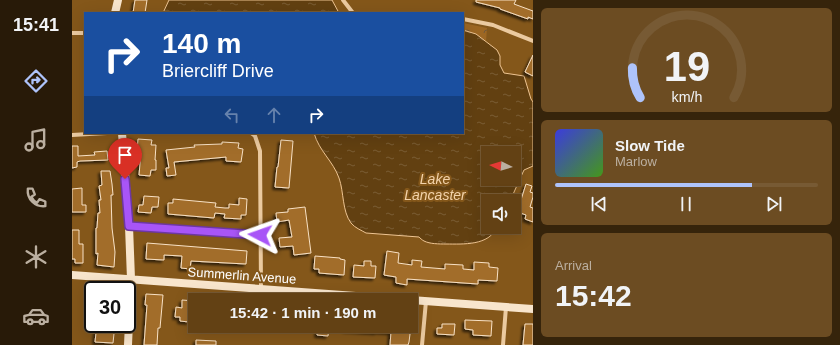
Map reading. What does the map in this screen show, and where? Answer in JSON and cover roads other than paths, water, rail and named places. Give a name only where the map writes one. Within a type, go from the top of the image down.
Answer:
[{"type":"street","points":[[115,12],[118,0]]},
{"type":"street","points":[[343,0],[352,12]]},
{"type":"street","points":[[464,19],[493,25],[533,41]]},
{"type":"street","points":[[72,33],[84,33]]},
{"type":"street","points":[[72,135],[90,134]]},
{"type":"street","points":[[122,134],[129,226],[131,279],[128,345]]},
{"type":"street","points":[[253,134],[256,136],[260,151],[261,288]]},
{"type":"street","points":[[129,226],[260,235]]},
{"type":"street","name":"Summerlin Avenue","points":[[72,275],[324,293]]},
{"type":"street","name":"Summerlin Avenue","points":[[418,300],[533,309]]},
{"type":"street","points":[[422,345],[426,301]]},
{"type":"street","points":[[503,345],[506,307]]},
{"type":"water","points":[[169,0],[332,0],[338,12],[163,12]]},
{"type":"water","name":"Lake Lancaster","points":[[464,30],[476,34],[497,50],[500,56],[500,65],[504,73],[524,76],[533,102],[533,166],[524,170],[521,177],[521,146],[481,146],[481,186],[517,186],[513,194],[481,194],[481,234],[492,234],[488,238],[475,243],[429,243],[423,241],[419,237],[366,233],[354,226],[346,213],[339,178],[319,145],[314,134],[464,134]]}]
